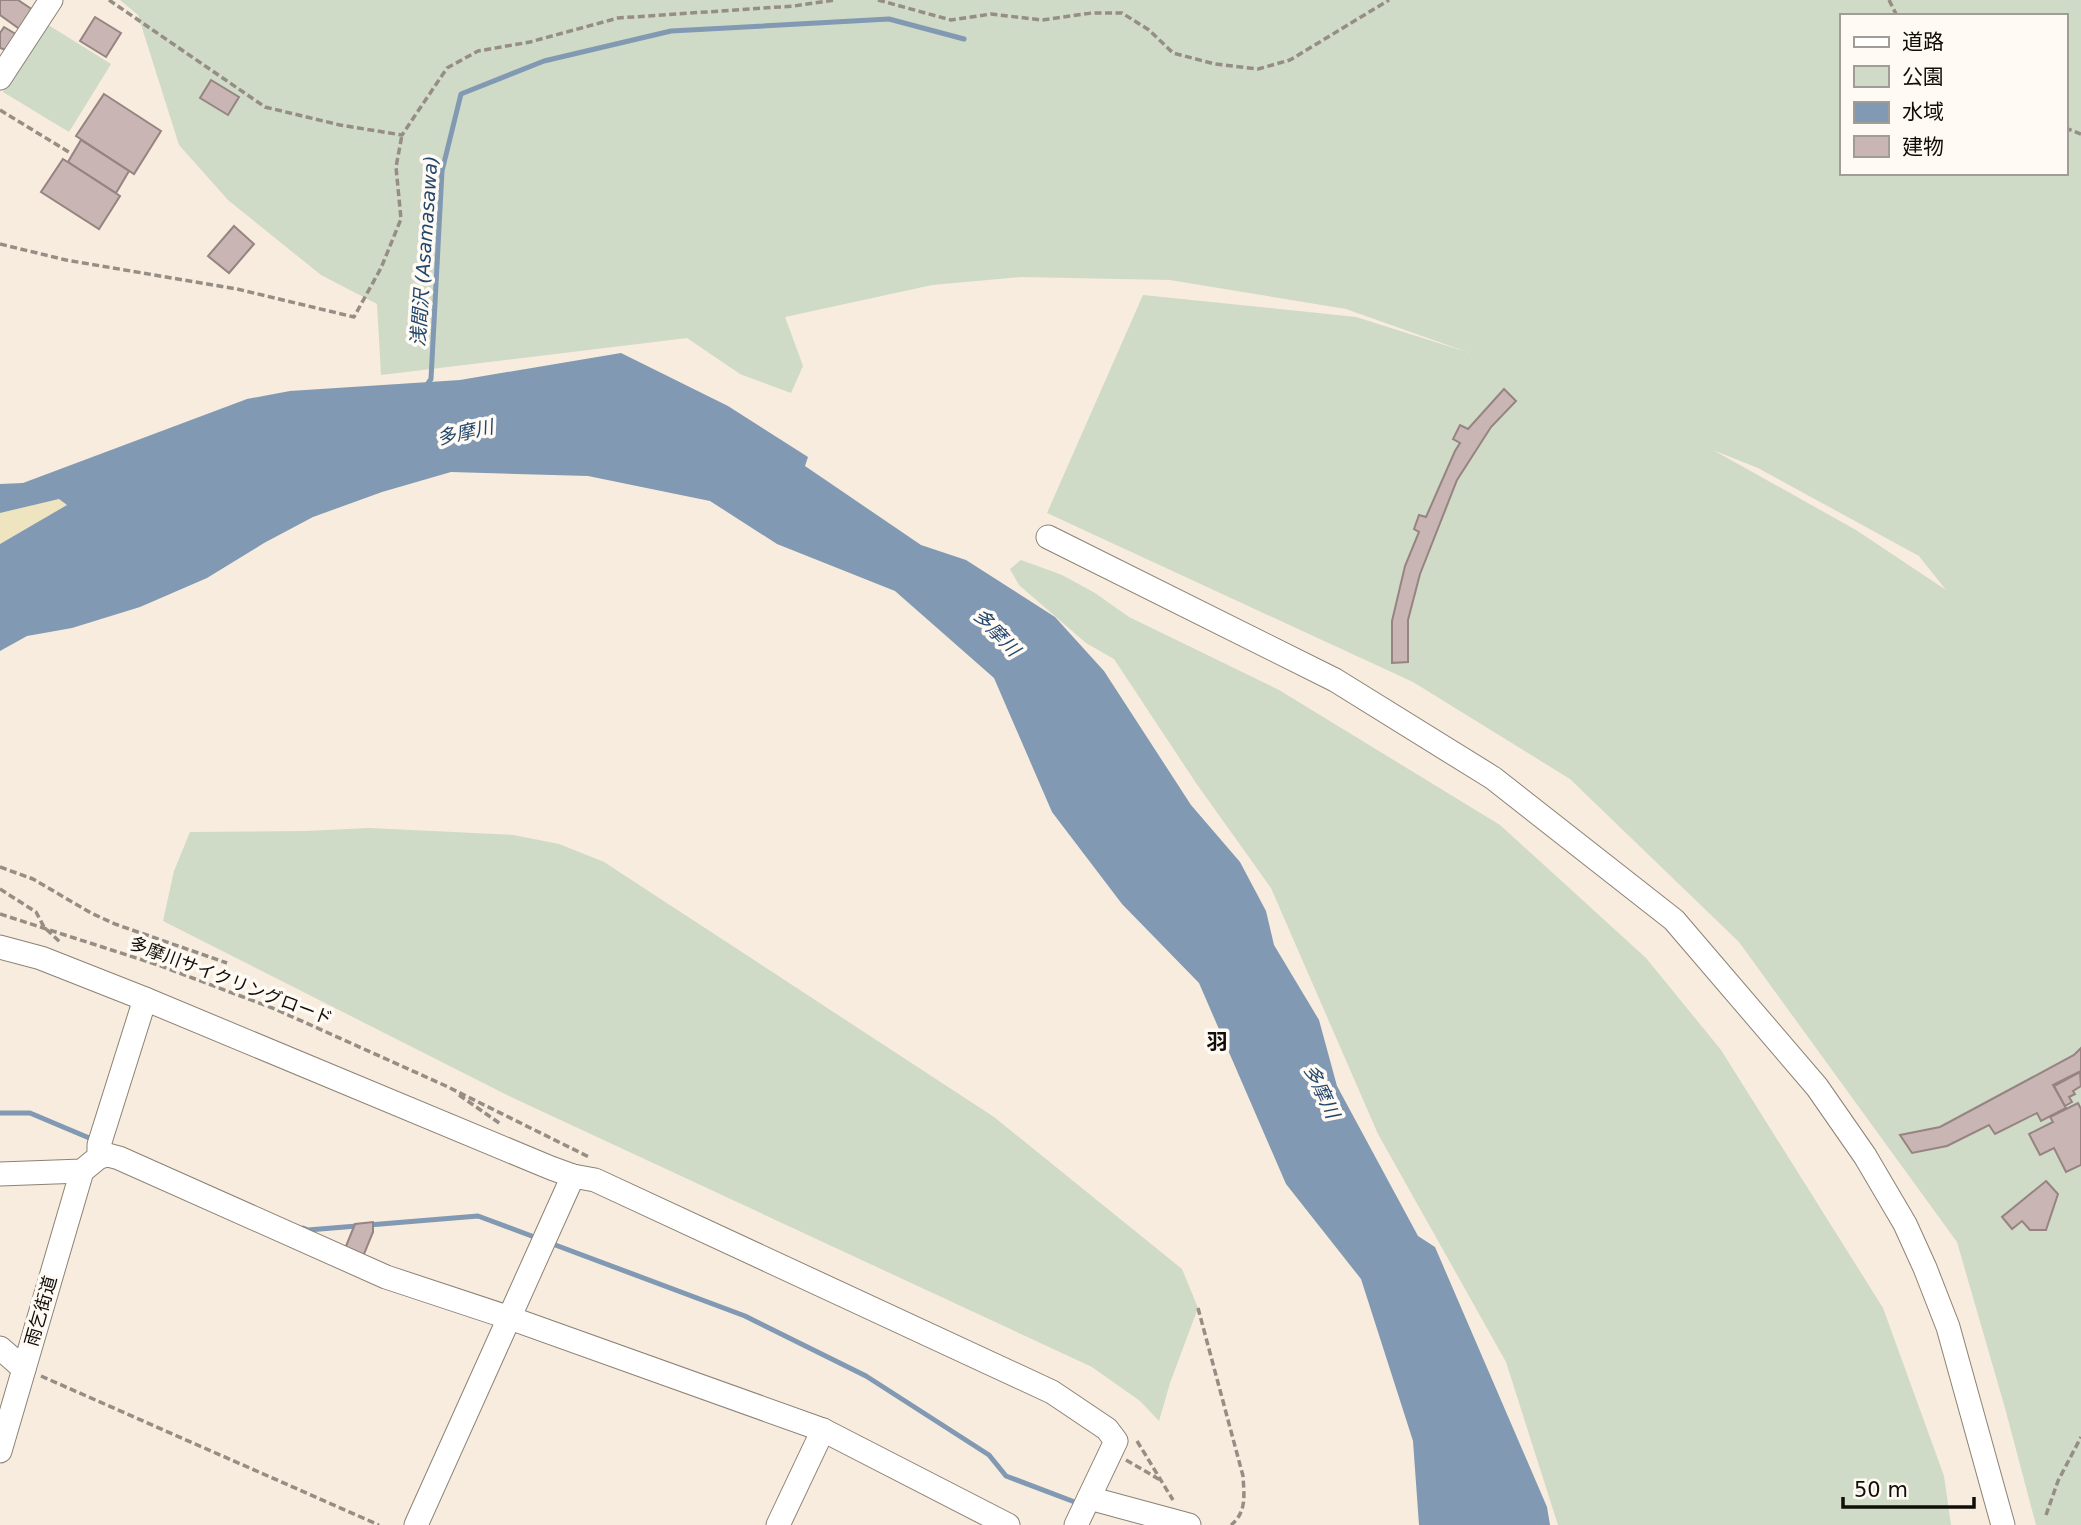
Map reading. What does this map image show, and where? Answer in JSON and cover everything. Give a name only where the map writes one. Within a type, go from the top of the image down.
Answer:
[{"type":"street","points":[[3,68],[51,0]]},
{"type":"street","points":[[1048,537],[1335,680],[1493,778],[1674,920],[1817,1087],[1865,1156],[1905,1224],[1948,1327],[2003,1525]]},
{"type":"street","points":[[0,947],[41,958],[573,1176],[595,1180],[1052,1392],[1107,1429],[1116,1441],[1084,1508],[1189,1525]]},
{"type":"street","name":"雨乞街道","points":[[0,1451],[24,1369],[145,999]]},
{"type":"street","points":[[0,1174],[95,1152],[119,1158],[386,1277],[510,1318],[822,1430],[1008,1525]]},
{"type":"street","points":[[416,1525],[573,1176]]},
{"type":"street","points":[[0,1348],[24,1369]]},
{"type":"street","points":[[778,1525],[822,1430]]},
{"type":"path","points":[[109,0],[265,107],[340,125],[402,135]]},
{"type":"path","points":[[0,244],[66,260],[249,292],[354,317],[381,268],[401,219],[396,167],[402,135],[447,68],[478,51],[530,42],[618,18],[794,6],[835,0]]},
{"type":"path","points":[[878,0],[951,20],[991,14],[1042,20],[1092,13],[1122,13],[1149,30],[1173,52],[1215,64],[1258,69],[1290,60],[1389,0]]},
{"type":"path","points":[[0,110],[72,154]]},
{"type":"path","points":[[0,867],[33,879],[115,924],[227,963]]},
{"type":"path","points":[[0,889],[36,912],[54,939],[64,945]]},
{"type":"path","name":"多摩川サイクリングロード","points":[[0,914],[275,1009],[446,1086]]},
{"type":"path","points":[[1198,1308],[1243,1476],[1244,1502],[1240,1518],[1231,1525]]},
{"type":"path","points":[[24,1369],[379,1525]]},
{"type":"path","points":[[1134,1437],[1176,1505],[1163,1502]]},
{"type":"path","points":[[2046,1515],[2058,1481],[2081,1437]]},
{"type":"path","points":[[1116,1455],[1164,1482]]},
{"type":"path","points":[[1120,1468],[1125,1459]]},
{"type":"green space","points":[[120,0],[2081,0],[2081,1525],[2036,1525],[1957,1242],[1739,942],[1570,779],[1413,682],[1047,513],[1143,295],[1356,317],[1470,353],[1346,309],[1170,280],[1022,277],[932,285],[785,317],[803,366],[791,393],[740,374],[687,338],[381,375],[377,304],[321,275],[228,200],[179,145],[138,15]],"holes":[[[1713,450],[1758,468],[1919,556],[1946,590],[1856,530]]]},
{"type":"green space","points":[[45,23],[111,64],[69,132],[3,92]]},
{"type":"green space","points":[[1021,560],[1062,575],[1095,593],[1129,617],[1279,690],[1500,825],[1646,958],[1721,1050],[1883,1308],[1944,1476],[1951,1525],[1558,1525],[1506,1362],[1378,1134],[1271,888],[1196,783],[1114,659],[1086,643],[1019,585],[1010,569]]},
{"type":"green space","points":[[369,828],[513,835],[559,844],[604,862],[994,1117],[1182,1269],[1198,1308],[1159,1421],[1140,1401],[1092,1367],[511,1097],[163,921],[174,871],[190,832]]},
{"type":"sand","points":[[59,499],[67,505],[0,544],[0,513]]},
{"type":"water","name":"多摩川","points":[[621,353],[728,406],[808,457],[805,466],[921,545],[966,560],[1055,617],[1104,671],[1191,805],[1240,862],[1266,911],[1274,945],[1319,1020],[1337,1086],[1418,1236],[1435,1247],[1547,1507],[1550,1525],[1419,1525],[1413,1441],[1361,1279],[1286,1184],[1199,983],[1122,904],[1052,812],[994,678],[895,591],[777,544],[710,501],[588,476],[451,472],[382,492],[313,517],[207,578],[140,607],[72,628],[27,636],[0,651],[0,544],[67,505],[59,499],[0,513],[0,484],[23,483],[247,399],[290,391],[460,380]]},
{"type":"building","points":[[0,0],[18,0],[33,10],[21,30],[0,15]]},
{"type":"building","points":[[95,17],[121,33],[106,57],[80,41]]},
{"type":"building","points":[[4,27],[19,36],[9,51],[0,48],[0,33]]},
{"type":"building","points":[[211,80],[239,97],[228,115],[200,98]]},
{"type":"building","points":[[104,94],[161,131],[134,174],[76,136]]},
{"type":"building","points":[[81,140],[129,171],[116,193],[68,162]]},
{"type":"building","points":[[63,159],[120,196],[99,229],[41,192]]},
{"type":"building","points":[[234,226],[254,244],[229,273],[208,256]]},
{"type":"building","points":[[1504,389],[1516,401],[1491,427],[1457,480],[1420,574],[1408,620],[1408,662],[1392,663],[1392,621],[1405,566],[1419,532],[1414,529],[1419,515],[1426,517],[1460,443],[1453,439],[1460,425],[1468,429]]},
{"type":"building","points":[[2081,1048],[2081,1071],[2053,1085],[2066,1108],[2041,1121],[2037,1113],[1995,1134],[1989,1125],[1947,1146],[1912,1153],[1900,1135],[1940,1127],[2074,1055]]},
{"type":"building","points":[[2080,1072],[2081,1086],[2073,1091],[2075,1094],[2069,1097],[2072,1102],[2065,1106],[2054,1086]]},
{"type":"building","points":[[2078,1103],[2081,1109],[2081,1165],[2066,1172],[2054,1148],[2040,1155],[2029,1134],[2053,1122],[2050,1117]]},
{"type":"building","points":[[2046,1181],[2058,1194],[2046,1230],[2030,1230],[2022,1221],[2012,1229],[2002,1217]]},
{"type":"building","points":[[373,1222],[373,1232],[362,1259],[344,1251],[355,1224]]},
{"type":"waterway","name":"浅間沢 (Asamasawa)","points":[[426,386],[431,379],[442,171],[461,94],[544,61],[671,31],[889,19],[964,39]]},
{"type":"waterway","points":[[0,1113],[30,1113],[94,1140]]},
{"type":"waterway","points":[[303,1228],[308,1230],[478,1216],[537,1238]]},
{"type":"waterway","points":[[550,1243],[745,1316],[866,1376],[989,1455],[1006,1476],[1080,1504]]},
{"type":"district","name":"羽","points":[[1217,1042]]}]
